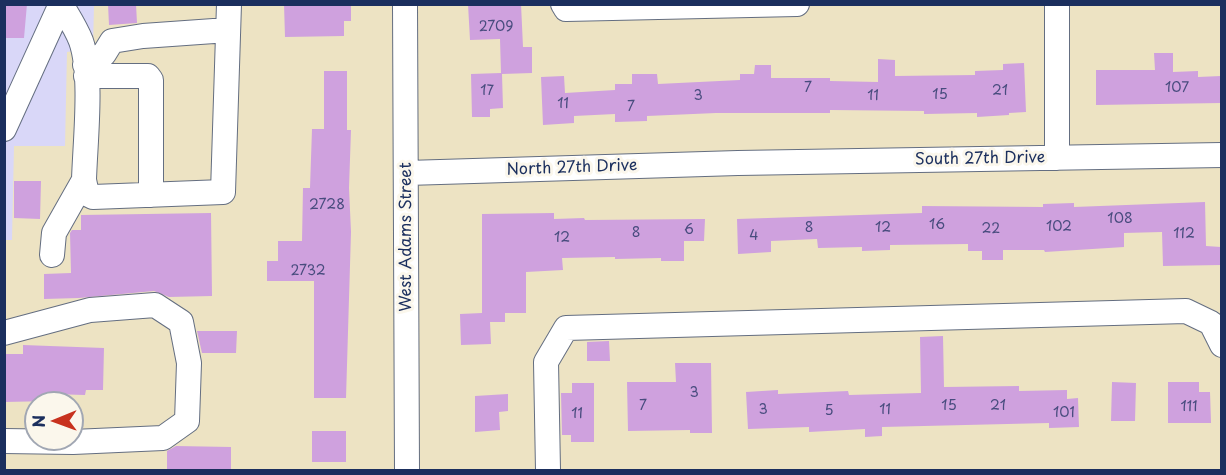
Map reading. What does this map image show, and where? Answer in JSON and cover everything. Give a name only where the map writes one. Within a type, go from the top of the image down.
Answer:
[{"type":"street","points":[[61,4],[81,43],[86,70],[84,180],[87,194],[93,197],[223,192],[229,4]]},
{"type":"street","points":[[4,129],[61,4]]},
{"type":"street","name":"West Adams Street","points":[[405,4],[408,471]]},
{"type":"street","points":[[563,4],[566,9],[797,4]]},
{"type":"street","points":[[1057,4],[1057,158]]},
{"type":"street","points":[[86,70],[104,54],[112,41],[143,36],[228,30]]},
{"type":"street","points":[[86,70],[148,76],[151,80],[151,195]]},
{"type":"street","name":"South 27th Drive","points":[[738,163],[1221,155]]},
{"type":"street","name":"North 27th Drive","points":[[407,173],[738,163]]},
{"type":"street","points":[[52,255],[54,232],[84,180]]},
{"type":"street","points":[[4,333],[90,310],[155,305],[181,322],[189,363],[187,421],[162,438],[73,442],[4,441]]},
{"type":"street","points":[[548,471],[546,362],[566,328],[1186,311],[1211,323],[1221,345]]},
{"type":"shaded area","points":[[4,5],[94,5],[93,48],[67,52],[65,146],[14,146],[12,240],[4,240]]},
{"type":"building","points":[[4,4],[27,4],[24,38],[4,38]]},
{"type":"building","points":[[108,4],[136,4],[137,23],[109,25]]},
{"type":"building","points":[[284,4],[351,4],[351,21],[344,21],[344,36],[285,37]]},
{"type":"building","points":[[468,4],[521,4],[523,47],[532,47],[532,73],[502,74],[503,108],[490,109],[490,117],[472,117],[471,74],[501,73],[500,39],[470,40]]},
{"type":"building","points":[[1154,53],[1173,53],[1173,72],[1198,71],[1198,77],[1221,76],[1221,103],[1096,105],[1096,70],[1155,70]]},
{"type":"building","points":[[878,59],[895,60],[895,76],[975,75],[975,71],[1003,70],[1003,64],[1024,63],[1026,112],[977,117],[977,113],[924,114],[924,111],[830,110],[830,113],[716,113],[647,116],[647,121],[615,122],[615,114],[574,116],[574,123],[543,125],[541,77],[564,76],[565,93],[615,90],[615,84],[632,84],[632,74],[657,74],[658,84],[740,80],[740,74],[754,74],[755,65],[771,65],[771,78],[830,78],[830,81],[878,82]]},
{"type":"building","points":[[324,71],[347,71],[347,130],[351,130],[349,188],[351,232],[346,398],[314,398],[314,281],[267,281],[267,261],[278,261],[278,241],[302,241],[303,188],[310,188],[312,129],[324,129]]},
{"type":"building","points":[[14,181],[41,181],[40,219],[14,218]]},
{"type":"building","points":[[1205,202],[1206,246],[1221,247],[1221,265],[1163,266],[1162,232],[1124,233],[1124,247],[1045,252],[1044,250],[1003,250],[1003,260],[982,260],[982,251],[968,251],[968,244],[890,245],[890,250],[862,251],[862,247],[818,248],[817,239],[771,241],[771,252],[738,254],[737,219],[922,213],[922,206],[1043,207],[1043,204],[1074,203],[1074,207]]},
{"type":"building","points":[[211,213],[212,296],[169,297],[154,291],[44,299],[44,274],[71,273],[70,233],[72,230],[81,230],[81,215]]},
{"type":"building","points":[[554,213],[554,219],[705,219],[704,241],[684,241],[684,261],[661,261],[661,258],[562,258],[563,270],[526,272],[526,313],[505,313],[505,322],[490,322],[491,344],[461,345],[460,314],[482,313],[482,214]]},
{"type":"building","points":[[197,331],[237,331],[236,353],[202,353]]},
{"type":"building","points":[[943,336],[944,387],[1019,386],[1019,391],[1067,390],[1067,399],[1078,398],[1079,427],[1049,428],[1049,423],[882,427],[882,436],[865,437],[865,429],[809,432],[809,427],[748,429],[746,392],[778,390],[778,394],[848,391],[849,395],[921,393],[920,337]]},
{"type":"building","points":[[609,341],[610,361],[587,361],[587,342]]},
{"type":"building","points":[[23,345],[104,348],[103,390],[86,390],[85,395],[84,391],[24,391],[24,402],[4,402],[4,354],[23,354]]},
{"type":"building","points":[[675,363],[711,363],[712,433],[690,433],[690,430],[628,431],[627,382],[676,382]]},
{"type":"building","points":[[1112,382],[1136,383],[1135,421],[1111,421]]},
{"type":"building","points":[[1168,382],[1199,382],[1199,392],[1210,392],[1211,423],[1168,423]]},
{"type":"building","points":[[572,383],[594,383],[594,442],[571,442],[571,435],[562,435],[561,393],[572,393]]},
{"type":"building","points":[[508,394],[508,411],[499,412],[500,430],[475,432],[475,396]]},
{"type":"building","points":[[312,431],[346,431],[346,462],[312,462]]},
{"type":"building","points":[[176,446],[231,447],[231,470],[167,470],[167,451]]}]
